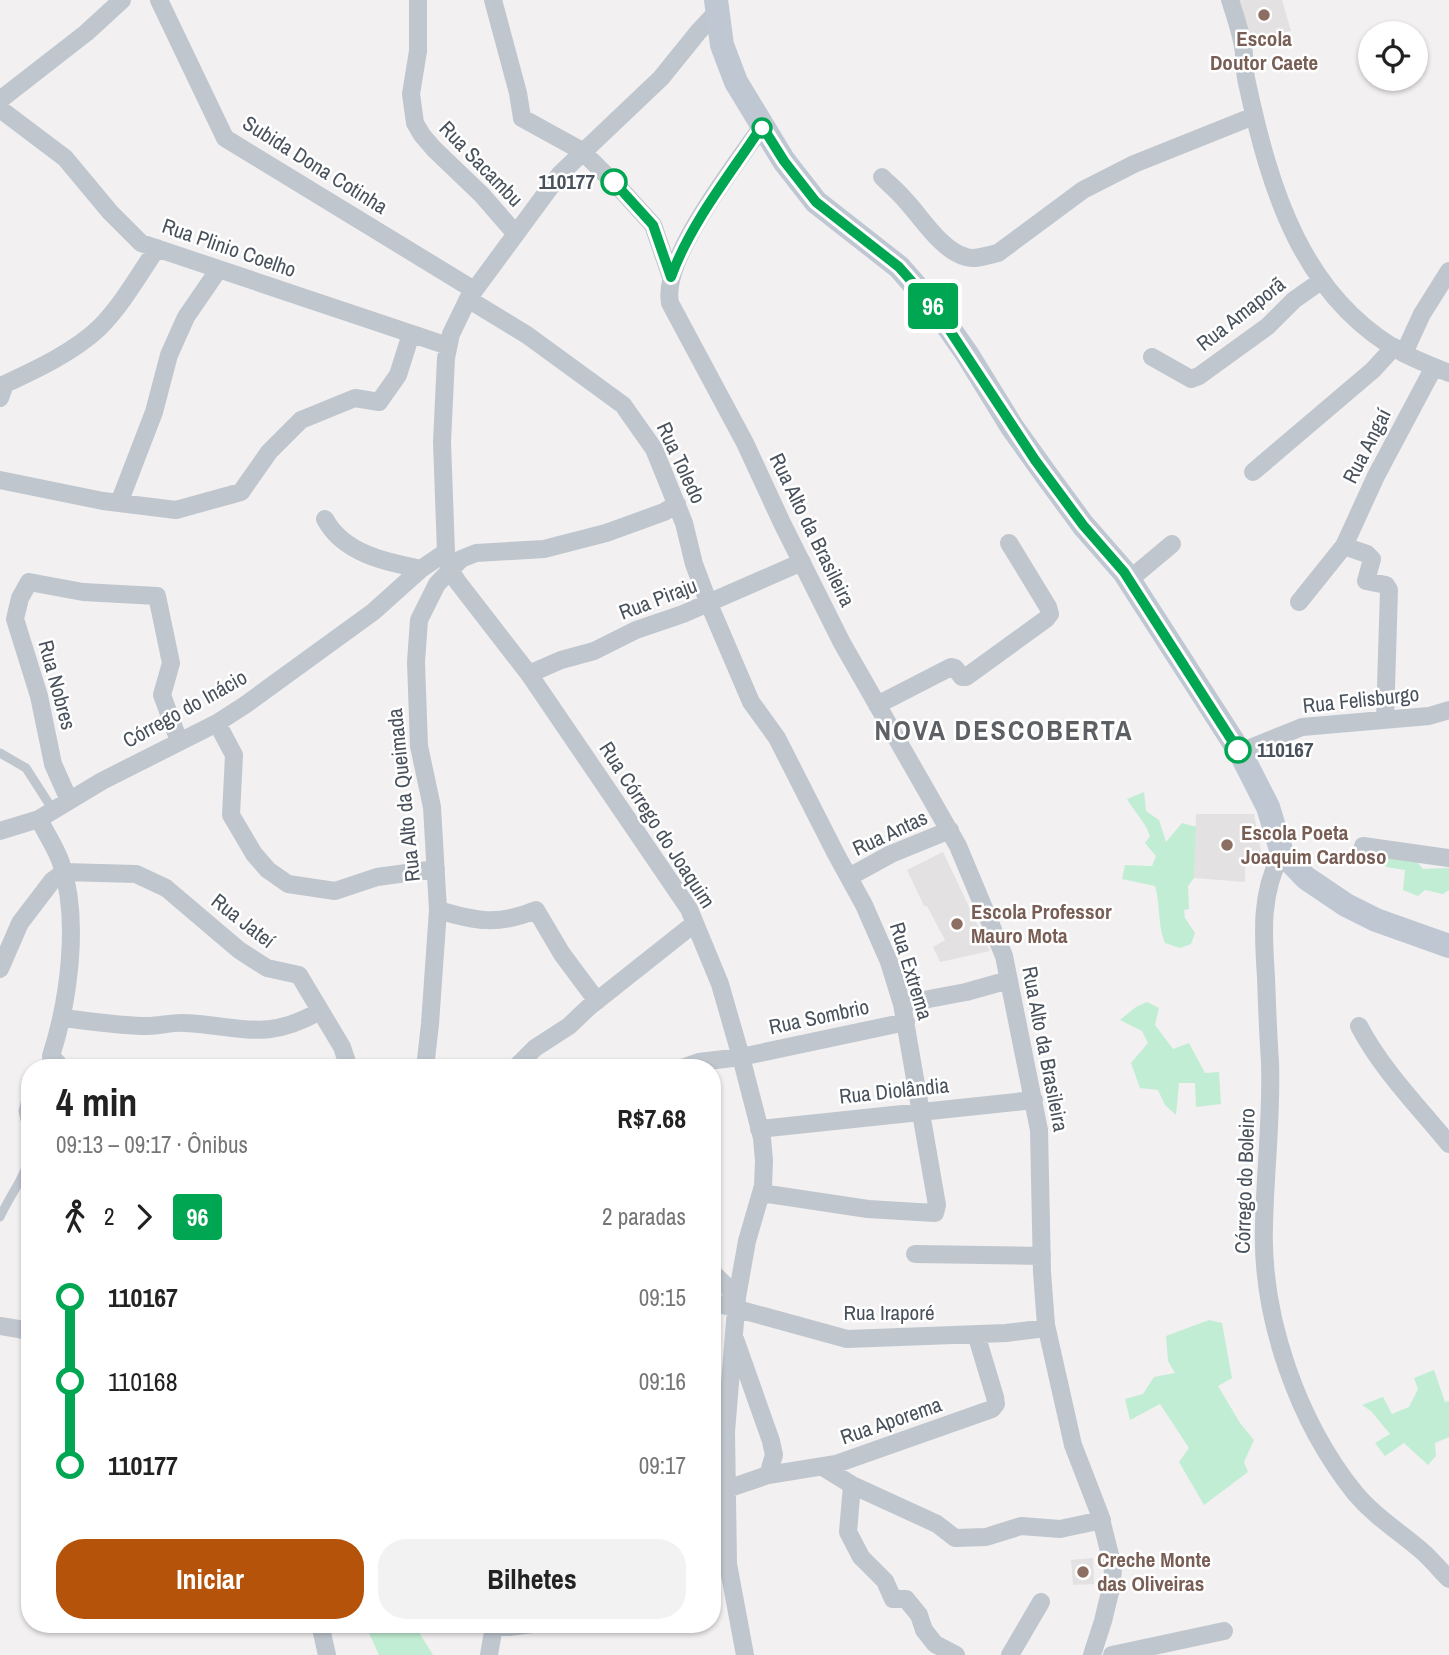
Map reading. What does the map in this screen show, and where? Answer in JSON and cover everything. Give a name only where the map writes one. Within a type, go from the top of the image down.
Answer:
[{"type":"street","points":[[0,100],[86,33],[122,0]]},
{"type":"street","name":"Subida Dona Cotinha","points":[[159,0],[225,138],[471,294]]},
{"type":"street","name":"Rua Sacambu","points":[[418,0],[418,51],[411,94],[415,123],[434,149],[482,195],[515,233]]},
{"type":"street","points":[[493,0],[522,118],[582,152],[624,192],[653,225],[671,277]]},
{"type":"street","points":[[1230,0],[1243,47],[1245,78],[1269,173],[1282,211],[1321,281],[1370,330],[1399,350],[1442,370]]},
{"type":"street","points":[[448,560],[442,442],[448,346],[457,318],[471,294],[560,174],[662,78],[716,6]]},
{"type":"street","points":[[716,6],[722,45],[736,82],[784,161],[816,202],[899,267],[935,308],[1026,446],[1083,525],[1129,580],[1240,752],[1268,807],[1282,853],[1306,878],[1346,905],[1376,920],[1449,946]]},
{"type":"street","name":"Rua Plinio Coelho","points":[[0,109],[65,158],[110,212],[141,243],[448,346]]},
{"type":"street","points":[[883,177],[933,234],[956,253],[968,258],[989,256],[998,253],[1083,190],[1124,169],[1254,116]]},
{"type":"street","name":"Rua Alto da Brasileira","points":[[762,126],[692,230],[678,257],[667,292],[675,317],[745,443],[842,643],[950,830],[1004,956],[1034,1100],[1040,1152],[1046,1328],[1073,1444],[1102,1520],[1113,1567],[1112,1584],[1092,1655]]},
{"type":"street","points":[[0,398],[5,384],[60,355],[98,329],[118,306],[157,248]]},
{"type":"street","points":[[119,503],[154,412],[169,355],[186,317],[219,269]]},
{"type":"street","points":[[1253,472],[1399,350],[1449,271]]},
{"type":"street","name":"Rua Amaporã","points":[[1153,357],[1191,379],[1199,376],[1268,326],[1294,300],[1321,281]]},
{"type":"street","name":"Rua Toledo","points":[[471,294],[623,405],[654,449],[677,504],[709,604]]},
{"type":"street","points":[[0,480],[119,503],[176,510],[241,492],[269,452],[301,420],[355,398],[379,402],[398,375],[411,334]]},
{"type":"street","name":"Rua Angaí","points":[[1299,601],[1344,546],[1376,476],[1442,370]]},
{"type":"street","name":"Córrego do Inácio","points":[[0,831],[46,815],[69,800],[217,723],[373,612],[421,569],[476,553],[544,549],[618,528],[664,512],[677,504]]},
{"type":"street","points":[[325,519],[340,540],[363,553],[421,569]]},
{"type":"street","points":[[877,705],[951,667],[965,677],[1046,619],[1050,614],[1048,607],[1009,543]]},
{"type":"street","points":[[1129,580],[1172,544]]},
{"type":"street","points":[[1344,546],[1367,554],[1372,559],[1366,581],[1386,584],[1388,590],[1385,720]]},
{"type":"street","name":"Rua Córrego do Joaquim","points":[[448,560],[457,581],[529,674],[689,909],[720,984],[759,1129],[764,1161],[761,1193],[747,1241],[721,1412]]},
{"type":"street","name":"Rua Alto da Queimada","points":[[426,1059],[438,910],[432,807],[419,747],[416,662],[419,620],[448,560]]},
{"type":"street","name":"Rua Piraju","points":[[529,674],[561,660],[594,651],[636,630],[709,604],[802,562]]},
{"type":"street","name":"Rua Nobres","points":[[69,800],[52,764],[39,696],[15,619],[20,598],[29,582],[83,592],[157,596],[171,663],[162,695],[179,741]]},
{"type":"street","name":"Rua Extrema","points":[[709,604],[751,702],[778,738],[875,926],[902,1003],[937,1205],[935,1213],[868,1209],[761,1193]]},
{"type":"street","name":"Rua Felisburgo","points":[[1240,752],[1302,727],[1429,716],[1449,710]]},
{"type":"street","points":[[217,723],[234,755],[231,815],[254,854],[268,870],[288,884],[335,891],[377,877],[436,869]]},
{"type":"street","points":[[46,815],[64,872],[68,895],[70,946],[68,989],[52,1059]]},
{"type":"street","name":"Rua Antas","points":[[849,877],[891,854],[950,830]]},
{"type":"street","points":[[1363,846],[1449,858]]},
{"type":"street","name":"Córrego do Boleiro","points":[[1282,853],[1272,871],[1266,893],[1264,928],[1270,1079],[1264,1228],[1269,1302],[1282,1352],[1307,1416],[1345,1479],[1381,1519],[1424,1553],[1449,1579]]},
{"type":"street","points":[[0,969],[20,923],[52,881],[64,872]]},
{"type":"street","name":"Rua Jateí","points":[[64,872],[136,874],[166,888],[239,950],[267,968],[299,975],[342,1047],[346,1059]]},
{"type":"street","points":[[438,910],[474,920],[502,921],[536,910],[562,954],[597,1000]]},
{"type":"street","points":[[524,1059],[535,1048],[569,1026],[597,1000],[695,923]]},
{"type":"street","points":[[902,1003],[966,992],[1009,980]]},
{"type":"street","points":[[62,1018],[147,1026],[183,1022],[235,1030],[279,1030],[320,1011]]},
{"type":"street","name":"Rua Sombrio","points":[[721,1059],[906,1022]]},
{"type":"street","points":[[1359,1026],[1411,1102],[1449,1144]]},
{"type":"street","name":"Rua Diolândia","points":[[759,1129],[1034,1100]]},
{"type":"street","points":[[915,1254],[1042,1256]]},
{"type":"street","points":[[721,1283],[737,1303]]},
{"type":"street","name":"Rua Iraporé","points":[[721,1303],[737,1303],[847,1339],[976,1334],[1046,1328]]},
{"type":"street","points":[[0,1326],[21,1330]]},
{"type":"street","points":[[733,1333],[771,1441],[774,1455],[768,1475]]},
{"type":"street","name":"Rua Aporema","points":[[727,1489],[768,1475],[836,1464],[992,1409],[996,1404],[995,1397],[976,1334]]},
{"type":"street","name":"Rua Córrego do Joaquim","points":[[721,1429],[727,1489],[728,1564],[745,1655]]},
{"type":"street","points":[[823,1467],[852,1485],[914,1511],[955,1538],[986,1537],[1021,1526],[1060,1529],[1102,1520]]},
{"type":"street","points":[[852,1485],[848,1532],[861,1557],[885,1581],[893,1599],[906,1599],[919,1615],[924,1630],[935,1644],[956,1655]]},
{"type":"street","points":[[1010,1655],[1041,1602]]},
{"type":"street","points":[[1112,1655],[1224,1631]]},
{"type":"street","points":[[322,1633],[327,1655]]},
{"type":"street","points":[[489,1655],[492,1633]]},
{"type":"lane","points":[[0,753],[26,768],[46,815]]},
{"type":"lane","points":[[0,1217],[21,1178]]},
{"type":"shaded area","name":"Escola Doutor Caete","points":[[1236,0],[1282,0],[1291,31],[1248,40]]},
{"type":"shaded area","name":"Escola Poeta Joaquim Cardoso","points":[[1196,814],[1254,814],[1263,862],[1245,863],[1245,882],[1194,878]]},
{"type":"shaded area","name":"Escola Professor Mauro Mota","points":[[943,852],[990,951],[940,962],[933,947],[945,940],[927,906],[924,906],[907,870]]},
{"type":"shaded area","name":"Creche Monte das Oliveiras","points":[[1093,1558],[1094,1584],[1073,1585],[1071,1560]]},
{"type":"green space","points":[[1144,792],[1146,811],[1159,820],[1166,842],[1182,823],[1196,827],[1194,878],[1188,886],[1189,909],[1184,910],[1185,918],[1195,933],[1191,944],[1180,948],[1165,943],[1155,886],[1122,879],[1125,865],[1152,866],[1156,856],[1145,843],[1150,836],[1143,821],[1127,799]]},
{"type":"green space","points":[[1378,856],[1412,856],[1423,869],[1449,868],[1449,890],[1443,894],[1425,890],[1418,896],[1403,890],[1405,870],[1386,867]]},
{"type":"green space","points":[[1147,1002],[1159,1008],[1155,1025],[1173,1049],[1189,1043],[1205,1073],[1219,1072],[1221,1104],[1196,1107],[1195,1083],[1179,1083],[1176,1115],[1165,1105],[1158,1090],[1140,1088],[1131,1063],[1148,1043],[1142,1031],[1120,1020]]},
{"type":"green space","points":[[1209,1320],[1222,1323],[1232,1378],[1218,1386],[1240,1423],[1254,1440],[1244,1462],[1248,1472],[1204,1505],[1179,1462],[1189,1448],[1160,1404],[1130,1420],[1125,1399],[1143,1394],[1154,1377],[1175,1373],[1168,1361],[1166,1336]]},
{"type":"green space","points":[[1434,1370],[1445,1402],[1449,1401],[1449,1437],[1435,1443],[1436,1456],[1428,1465],[1404,1443],[1385,1456],[1375,1443],[1390,1434],[1371,1411],[1362,1405],[1383,1397],[1392,1414],[1409,1407],[1418,1389],[1414,1378]]},
{"type":"green space","points":[[369,1633],[420,1633],[433,1655],[379,1655]]},
{"type":"bus line","name":"96","points":[[614,182],[653,225],[671,277],[692,230],[762,126],[784,161],[816,202],[899,267],[935,308],[1035,460],[1083,525],[1124,572],[1238,750]]},
{"type":"place","name":"Escola Doutor Caete","points":[[1264,15]]},
{"type":"place","name":"110177","points":[[614,182]]},
{"type":"place","name":"110167","points":[[1238,750]]},
{"type":"place","name":"Escola Poeta Joaquim Cardoso","points":[[1227,845]]},
{"type":"place","name":"Escola Professor Mauro Mota","points":[[957,924]]},
{"type":"place","name":"Creche Monte das Oliveiras","points":[[1083,1572]]},
{"type":"district","name":"NOVA DESCOBERTA","points":[[1004,730]]}]
